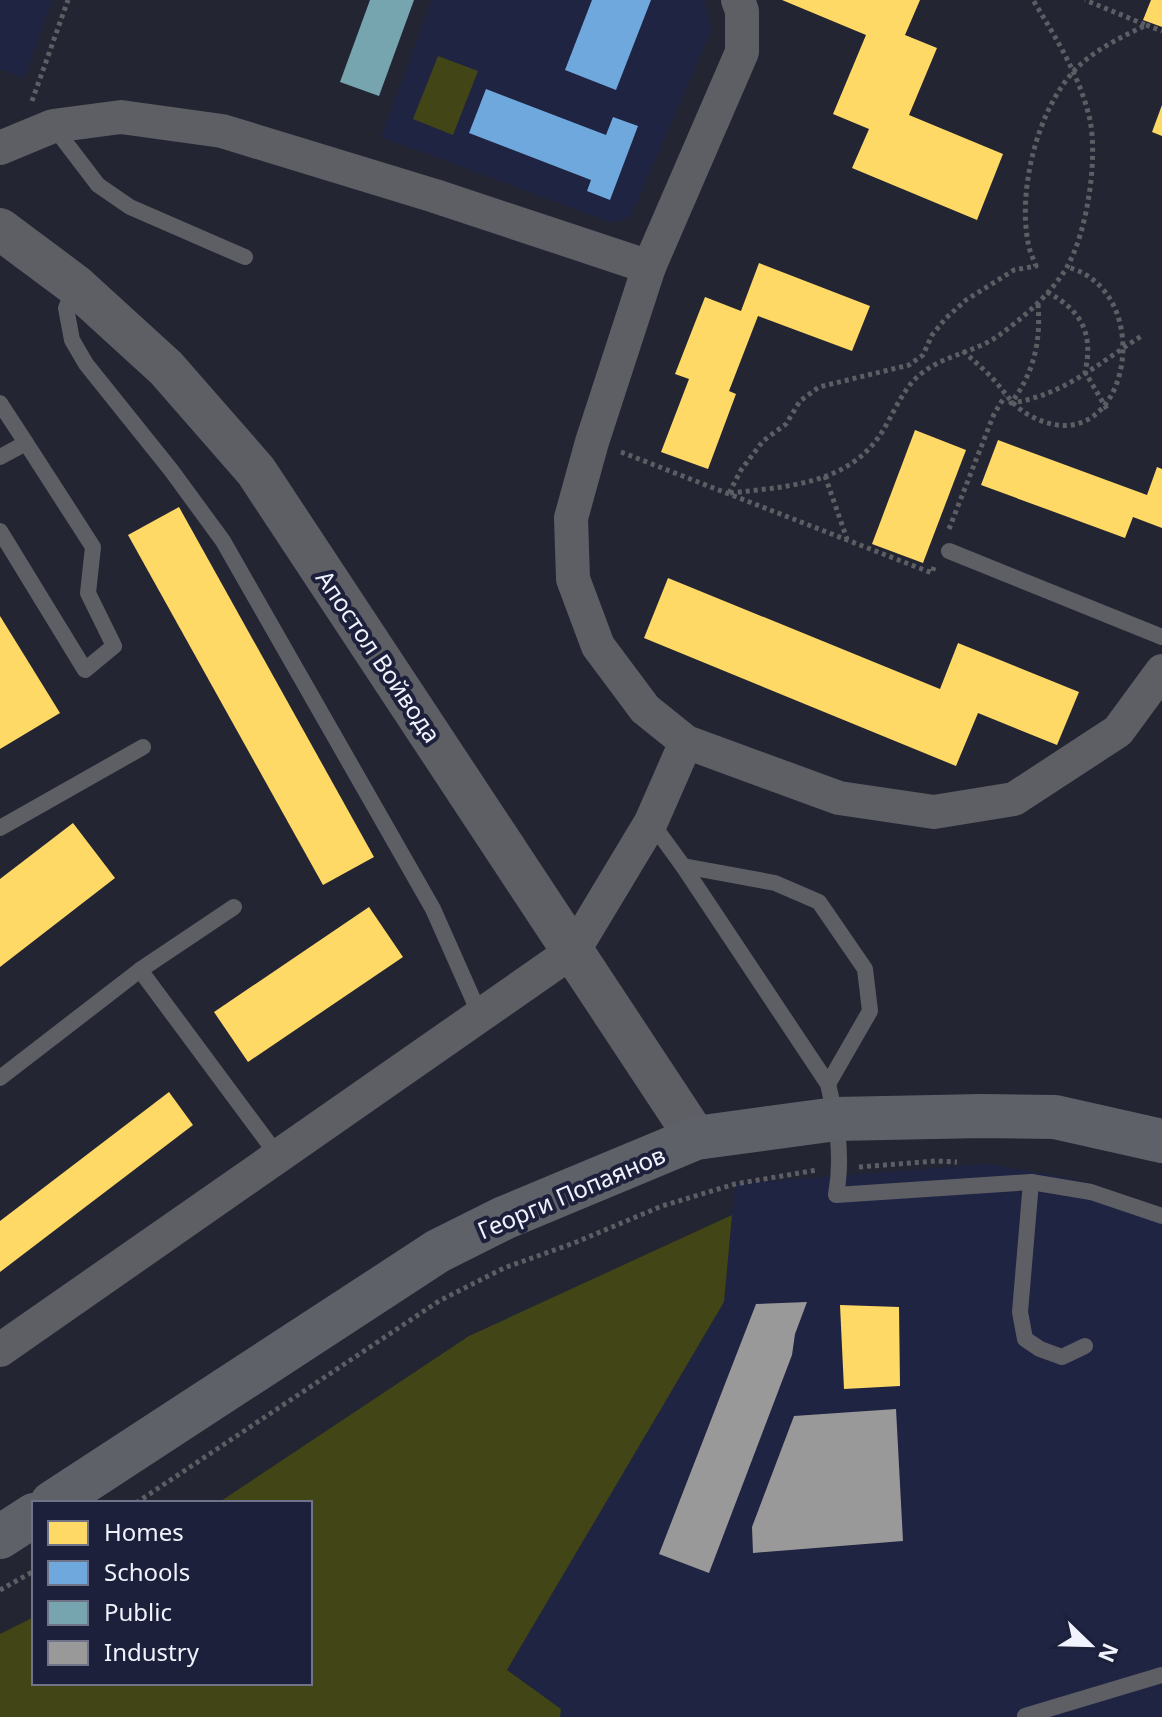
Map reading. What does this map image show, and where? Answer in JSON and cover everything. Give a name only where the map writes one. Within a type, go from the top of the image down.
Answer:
[{"type":"main road","name":"Георги Попаянов","points":[[55,1501],[438,1251],[504,1218],[696,1138],[832,1102],[1055,1117],[1162,1141]]},
{"type":"main road","points":[[0,1537],[32,1516]]},
{"type":"street","points":[[738,0],[742,11],[742,52],[649,267],[592,442],[571,518],[573,579],[598,646],[645,709],[686,742],[839,798],[934,812],[1014,799],[1118,731],[1162,671]]},
{"type":"street","points":[[10,143],[53,126],[121,117],[222,131],[435,196],[649,267]]},
{"type":"street","name":"Апостол Войвода","points":[[0,229],[75,285],[166,368],[256,471],[696,1138]]},
{"type":"street","points":[[0,1350],[574,950],[651,822],[686,742]]},
{"type":"lane","points":[[53,126],[98,185],[130,207],[245,257]]},
{"type":"lane","points":[[75,285],[66,308],[72,340],[94,374],[223,541],[433,909],[480,1015]]},
{"type":"lane","points":[[0,403],[93,547],[88,593],[114,646],[85,670],[0,531]]},
{"type":"lane","points":[[0,457],[26,443]]},
{"type":"lane","points":[[946,550],[1162,637]]},
{"type":"lane","points":[[0,828],[143,747]]},
{"type":"lane","points":[[651,822],[683,866],[832,1102],[841,1169],[836,1195],[1031,1182],[1091,1192],[1162,1216]]},
{"type":"lane","points":[[683,866],[775,883],[819,902],[865,969],[870,1011],[832,1102]]},
{"type":"lane","points":[[0,1078],[140,970],[234,907]]},
{"type":"lane","points":[[140,970],[278,1156]]},
{"type":"lane","points":[[1031,1182],[1020,1312],[1025,1339],[1040,1349],[1062,1357],[1085,1346]]},
{"type":"lane","points":[[1025,1716],[1162,1675]]},
{"type":"path","points":[[10,143],[68,0]]},
{"type":"path","points":[[729,493],[803,484],[862,458],[878,438],[906,390],[920,374],[943,359],[996,337],[1038,303],[1067,267],[1087,211],[1094,150],[1090,119],[1073,72],[1062,47],[1033,0]]},
{"type":"path","points":[[1085,0],[1162,31]]},
{"type":"path","points":[[729,493],[741,470],[763,441],[786,424],[800,401],[819,387],[909,365],[923,355],[932,335],[966,300],[1014,270],[1036,266],[1028,242],[1027,206],[1030,170],[1040,126],[1073,72],[1095,52],[1146,25]]},
{"type":"path","points":[[1067,267],[1101,276]]},
{"type":"path","points":[[1047,292],[1066,302],[1087,334],[1089,353],[1085,372],[1108,411]]},
{"type":"path","points":[[1011,403],[1030,370],[1039,344],[1038,303]]},
{"type":"path","points":[[1011,403],[1035,400],[1072,384],[1085,372],[1143,338],[1141,327]]},
{"type":"path","points":[[963,351],[997,383],[1011,403],[1031,416],[1053,423],[1076,424],[1118,404]]},
{"type":"path","points":[[592,442],[932,573],[946,550],[994,414],[1005,396]]},
{"type":"path","points":[[825,476],[847,539]]},
{"type":"path","points":[[139,1501],[439,1301],[504,1268],[662,1206],[735,1184],[815,1170],[936,1161],[962,1163]]},
{"type":"path","points":[[0,1590],[32,1572]]},
{"type":"shaded area","points":[[0,0],[52,0],[24,78],[0,69]]},
{"type":"shaded area","points":[[432,0],[704,0],[712,29],[630,217],[613,223],[381,137]]},
{"type":"shaded area","points":[[989,1164],[1079,1180],[1162,1211],[1162,1717],[560,1717],[561,1709],[507,1670],[724,1302],[735,1184]]},
{"type":"green space","points":[[438,56],[478,71],[453,135],[413,119]]},
{"type":"green space","points":[[732,1215],[724,1302],[507,1670],[561,1709],[560,1717],[0,1717],[0,1634],[32,1618],[32,1685],[312,1685],[312,1501],[221,1501],[469,1336]]},
{"type":"building: Homes","points":[[782,0],[920,0],[905,35],[937,48],[909,115],[1003,154],[977,220],[852,168],[869,129],[833,114],[866,35]]},
{"type":"building: Homes","points":[[1151,0],[1162,0],[1162,27],[1143,20]]},
{"type":"building: Homes","points":[[1162,105],[1162,136],[1152,132]]},
{"type":"building: Homes","points":[[759,263],[870,306],[852,351],[758,316],[729,391],[736,394],[708,469],[661,452],[689,379],[675,374],[705,297],[741,311]]},
{"type":"building: Homes","points":[[915,430],[966,450],[923,563],[872,544]]},
{"type":"building: Homes","points":[[998,440],[1147,495],[1157,467],[1162,469],[1162,528],[1133,517],[1125,538],[981,485]]},
{"type":"building: Homes","points":[[179,507],[374,857],[323,885],[128,535]]},
{"type":"building: Homes","points":[[668,578],[940,689],[958,643],[1079,692],[1057,745],[978,713],[956,766],[644,638]]},
{"type":"building: Homes","points":[[0,616],[60,713],[0,749]]},
{"type":"building: Homes","points":[[73,823],[115,878],[0,967],[0,879]]},
{"type":"building: Homes","points":[[369,907],[403,957],[248,1062],[214,1012]]},
{"type":"building: Homes","points":[[169,1092],[193,1125],[0,1272],[0,1221]]},
{"type":"building: Homes","points":[[840,1305],[899,1307],[900,1386],[844,1389]]},
{"type":"building: Schools","points":[[592,0],[651,0],[616,90],[565,70]]},
{"type":"building: Schools","points":[[486,89],[606,135],[613,117],[638,126],[610,200],[587,191],[591,180],[469,133]]},
{"type":"building: Public","points":[[370,0],[414,0],[379,96],[340,82]]},
{"type":"building: Industry","points":[[807,1302],[795,1334],[792,1355],[709,1573],[659,1554],[756,1304]]},
{"type":"building: Industry","points":[[896,1409],[903,1541],[753,1553],[752,1527],[794,1416]]}]
